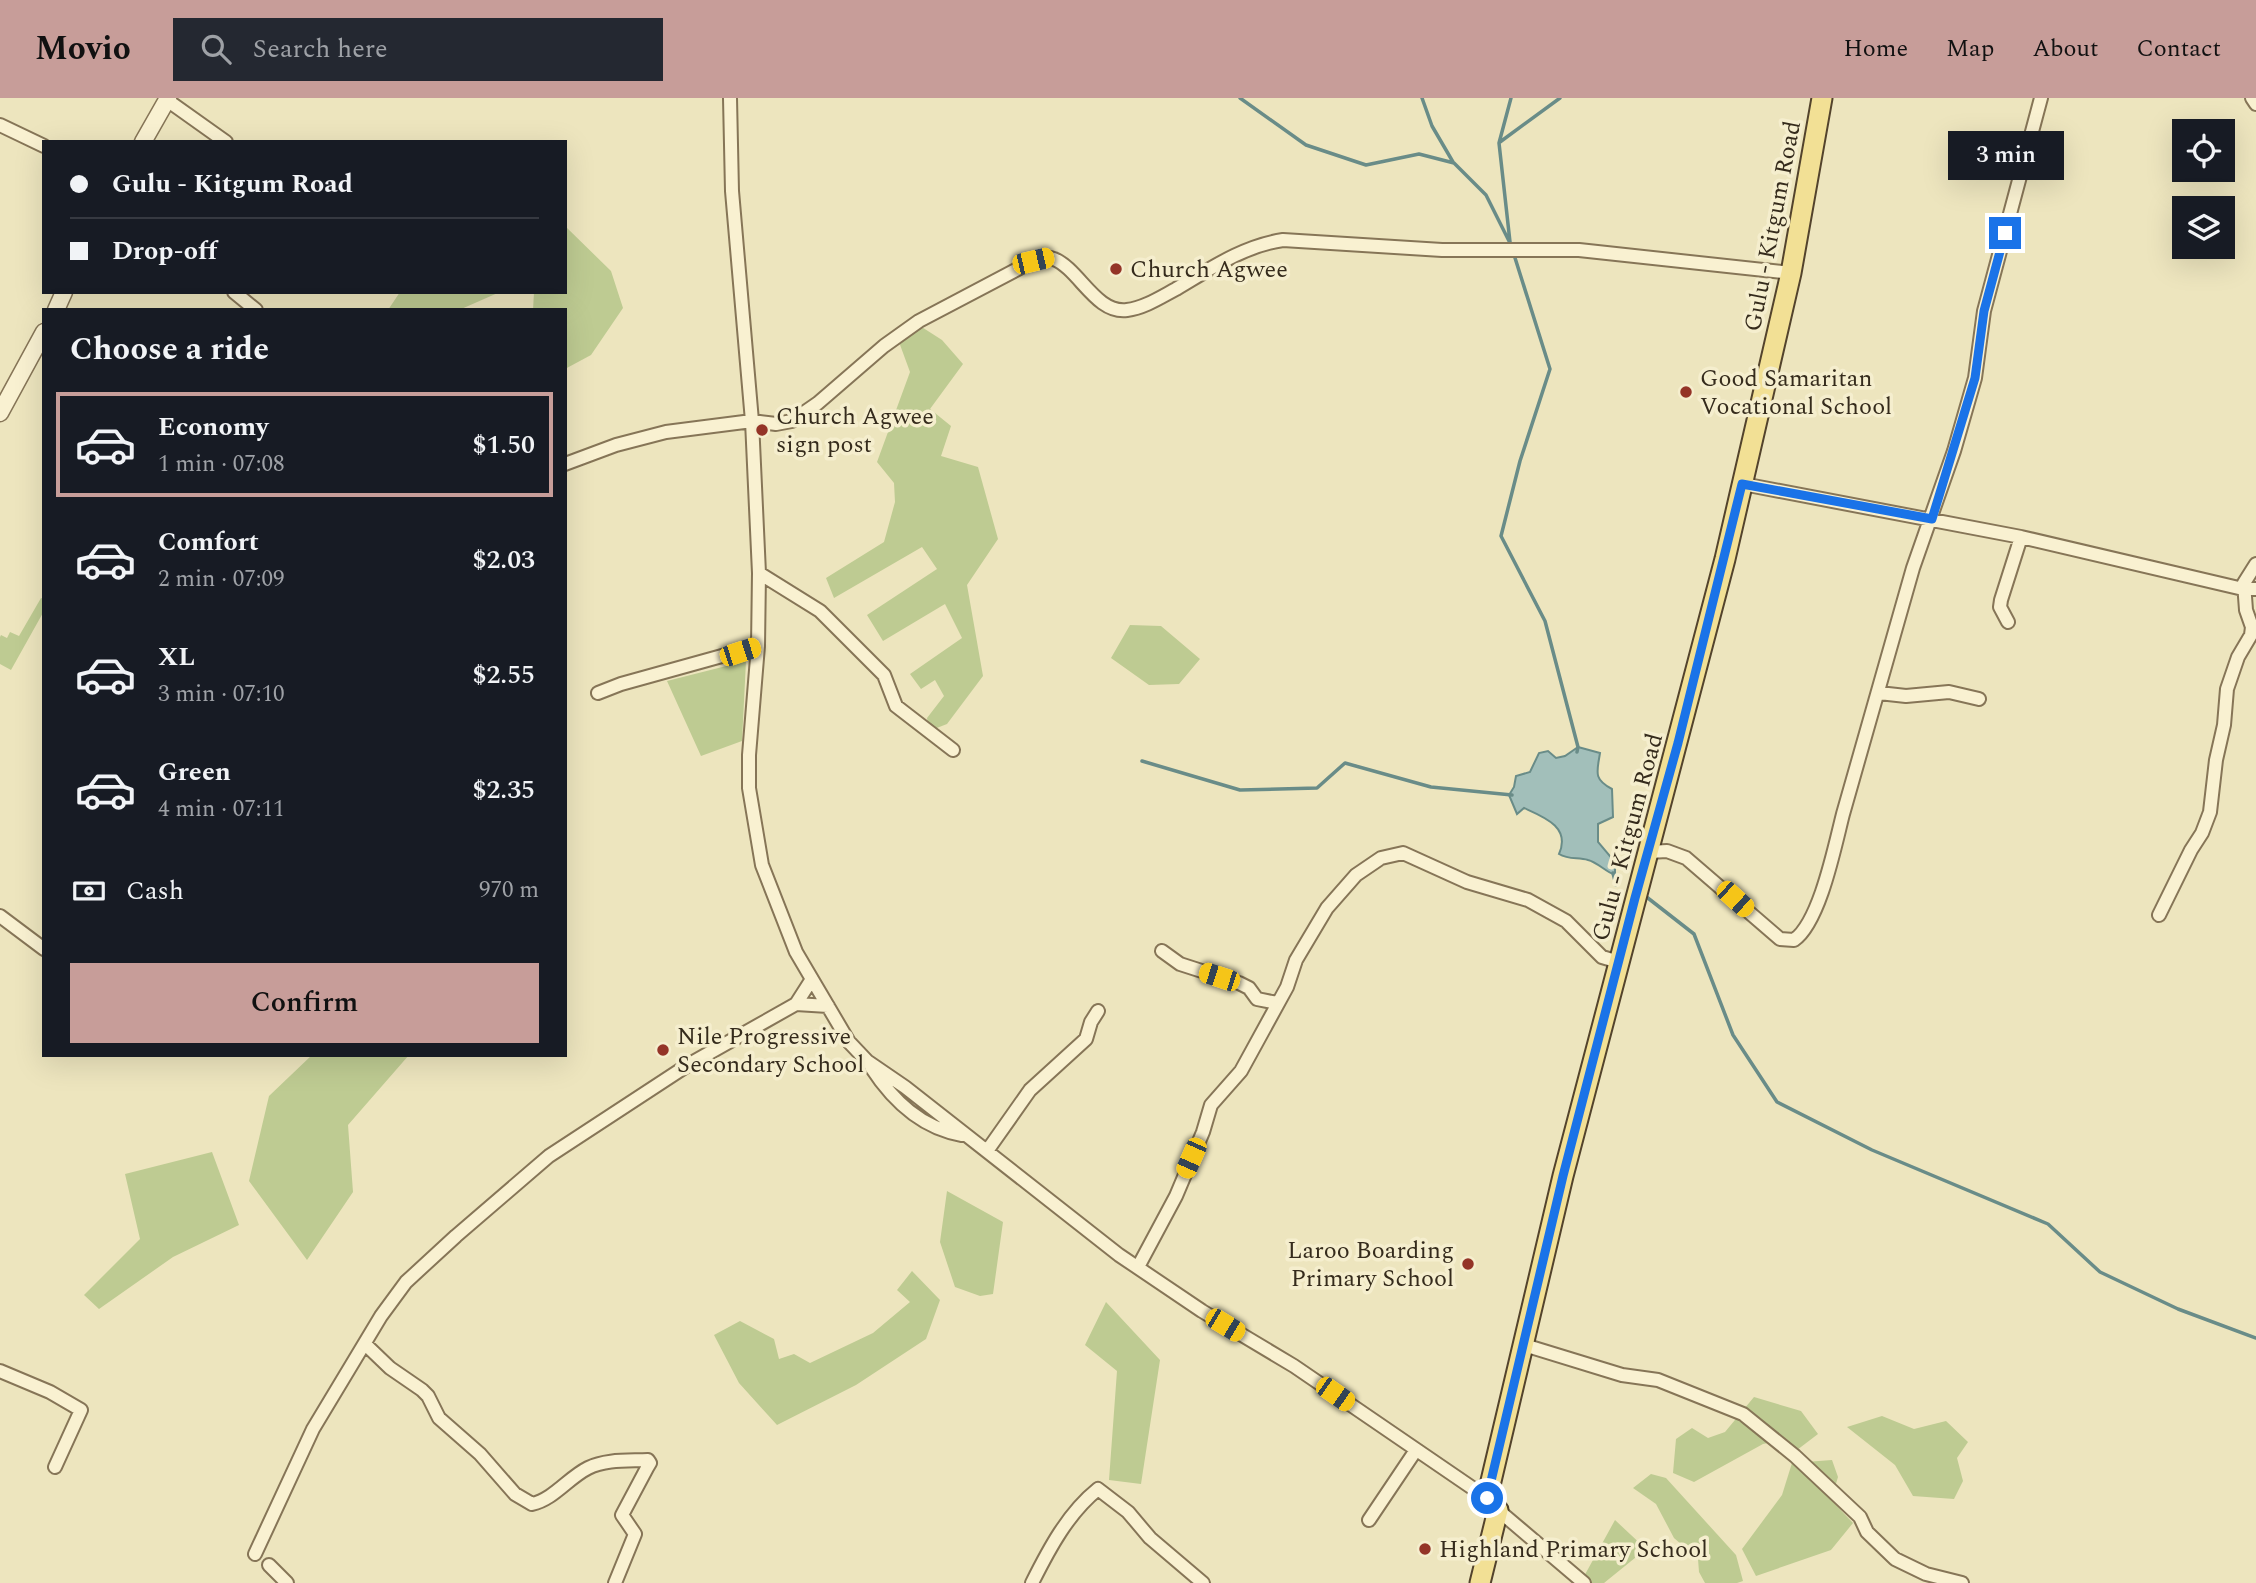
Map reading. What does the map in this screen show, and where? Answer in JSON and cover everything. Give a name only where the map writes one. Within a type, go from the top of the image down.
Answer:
[{"type":"main road","name":"Gulu - Kitgum Road","points":[[1480,1583],[1492,1504],[1524,1345],[1563,1176],[1649,852],[1742,484],[1791,273],[1822,98]]},
{"type":"street","points":[[730,98],[732,191],[752,421],[759,573],[758,646],[749,788],[762,865],[770,890],[811,979],[849,1042],[867,1061],[890,1094],[918,1118],[945,1132],[964,1136],[987,1151],[1119,1255],[1202,1311],[1294,1366],[1416,1450],[1492,1504],[1584,1583]]},
{"type":"street","points":[[1649,852],[1667,851],[1686,858],[1780,939],[1788,941],[1805,930],[1826,877],[1913,568],[1932,519],[1975,378],[1984,311],[2041,98]]},
{"type":"street","points":[[2252,98],[2256,104]]},
{"type":"street","points":[[143,140],[167,99],[223,140]]},
{"type":"street","points":[[0,125],[42,145]]},
{"type":"street","points":[[567,463],[616,445],[666,432],[752,421],[776,424],[792,421],[919,321],[1033,261],[1046,258],[1058,261],[1110,307],[1126,310],[1161,298],[1241,252],[1283,240],[1442,250],[1579,250],[1791,273]]},
{"type":"street","points":[[236,294],[254,308]]},
{"type":"street","points":[[0,413],[42,336]]},
{"type":"street","points":[[1742,484],[2021,537],[2249,589]]},
{"type":"street","points":[[2008,621],[2000,607],[2001,600],[2021,537]]},
{"type":"street","points":[[2159,915],[2185,860],[2202,833],[2210,812],[2227,689],[2238,657],[2251,635],[2252,627],[2246,610],[2249,589],[2244,583],[2256,564]]},
{"type":"street","points":[[759,573],[820,611],[884,676],[896,706],[953,750]]},
{"type":"street","points":[[598,693],[621,684],[758,646]]},
{"type":"street","points":[[1879,693],[1906,696],[1949,692],[1979,699]]},
{"type":"street","points":[[1138,1266],[1176,1196],[1211,1105],[1241,1071],[1287,987],[1296,960],[1327,908],[1356,875],[1381,858],[1403,853],[1467,882],[1528,900],[1566,920],[1602,957],[1619,962]]},
{"type":"street","points":[[0,916],[42,948]]},
{"type":"street","points":[[1162,951],[1180,964],[1249,988],[1257,999],[1277,1003]]},
{"type":"street","points":[[255,1554],[313,1429],[381,1316],[406,1282],[549,1156],[688,1065],[796,1004],[811,979]]},
{"type":"street","points":[[796,1004],[828,1006]]},
{"type":"street","points":[[987,1151],[1030,1090],[1086,1038],[1098,1011]]},
{"type":"street","points":[[365,1343],[390,1367],[422,1390],[439,1418],[480,1454],[515,1494],[532,1504],[555,1492],[589,1467],[606,1462],[649,1462],[623,1511],[635,1534],[615,1583]]},
{"type":"street","points":[[1524,1345],[1622,1375],[1658,1380],[1743,1414],[1795,1455],[1860,1517],[1867,1532],[1895,1559],[1926,1574],[1962,1583]]},
{"type":"street","points":[[0,1371],[50,1392],[81,1410],[55,1467]]},
{"type":"street","points":[[1369,1520],[1416,1450]]},
{"type":"street","points":[[1031,1583],[1066,1524],[1098,1489],[1128,1512],[1150,1538],[1203,1583]]},
{"type":"street","points":[[269,1565],[287,1583]]},
{"type":"green space","points":[[567,228],[611,271],[623,308],[591,355],[567,368],[567,308],[533,308],[534,294],[567,294]]},
{"type":"green space","points":[[399,294],[495,294],[464,308],[389,308]]},
{"type":"green space","points":[[917,324],[942,340],[963,364],[930,409],[951,426],[941,456],[978,467],[998,539],[967,585],[983,676],[947,724],[929,731],[927,718],[944,696],[935,680],[921,689],[910,674],[962,638],[945,604],[883,641],[867,615],[937,569],[922,547],[834,598],[826,578],[884,542],[895,502],[894,483],[877,462],[910,372],[899,342]]},
{"type":"green space","points":[[42,598],[42,615],[11,670],[0,664],[0,637],[1,635],[7,638],[10,632],[19,636]]},
{"type":"green space","points":[[1130,625],[1161,626],[1200,659],[1179,684],[1149,685],[1111,658]]},
{"type":"green space","points":[[746,661],[742,741],[701,756],[667,681]]},
{"type":"green space","points":[[310,1057],[407,1057],[348,1125],[353,1192],[307,1260],[249,1181],[269,1096]]},
{"type":"green space","points":[[212,1152],[239,1225],[173,1257],[99,1309],[84,1295],[140,1239],[125,1174]]},
{"type":"green space","points":[[947,1191],[1003,1222],[993,1294],[980,1296],[955,1287],[940,1242]]},
{"type":"green space","points":[[912,1271],[940,1300],[926,1339],[856,1385],[777,1425],[739,1383],[714,1335],[740,1321],[774,1339],[779,1359],[794,1354],[810,1363],[873,1333],[910,1302],[897,1290]]},
{"type":"green space","points":[[1106,1302],[1160,1360],[1141,1484],[1109,1480],[1117,1371],[1085,1345]]},
{"type":"green space","points":[[1754,1397],[1801,1411],[1818,1434],[1797,1450],[1782,1440],[1763,1444],[1694,1482],[1673,1473],[1676,1439],[1692,1428],[1708,1438],[1725,1432]]},
{"type":"green space","points":[[1882,1416],[1914,1429],[1946,1421],[1968,1442],[1957,1458],[1963,1481],[1954,1499],[1913,1496],[1895,1465],[1847,1427]]},
{"type":"green space","points":[[1832,1460],[1838,1477],[1831,1500],[1853,1523],[1831,1550],[1756,1576],[1742,1549],[1782,1495],[1792,1463]]},
{"type":"green space","points":[[1651,1474],[1666,1478],[1736,1555],[1743,1581],[1705,1583],[1699,1572],[1698,1559],[1674,1538],[1656,1504],[1633,1488]]},
{"type":"green space","points":[[1615,1520],[1646,1549],[1604,1583],[1585,1583],[1582,1580]]},
{"type":"water","points":[[1578,747],[1600,753],[1599,778],[1612,789],[1613,817],[1598,824],[1598,842],[1615,862],[1615,875],[1591,861],[1559,854],[1561,837],[1554,824],[1524,808],[1517,814],[1509,795],[1516,776],[1530,772],[1539,753],[1548,751],[1556,758],[1565,756]]},
{"type":"waterway","points":[[1240,98],[1306,145],[1366,165],[1419,154],[1454,163],[1486,195],[1509,241]]},
{"type":"waterway","points":[[1422,98],[1432,126],[1453,162]]},
{"type":"waterway","points":[[1511,98],[1499,143],[1510,242],[1550,369],[1520,461],[1501,536],[1545,621],[1578,747],[1577,752]]},
{"type":"waterway","points":[[1500,142],[1560,98]]},
{"type":"waterway","points":[[1142,761],[1240,790],[1317,788],[1345,763],[1431,787],[1512,795]]},
{"type":"waterway","points":[[1613,873],[1616,885]]},
{"type":"waterway","points":[[1644,895],[1694,934],[1733,1035],[1777,1102],[1872,1150],[2048,1224],[2100,1272],[2178,1309],[2256,1338]]},
{"type":"place","name":"Church Agwee","points":[[1116,269]]},
{"type":"place","name":"Good Samaritan Vocational School","points":[[1686,392]]},
{"type":"place","name":"Church Agwee sign post","points":[[762,430]]},
{"type":"place","name":"Nile Progressive Secondary School","points":[[663,1050]]},
{"type":"place","name":"Laroo Boarding Primary School","points":[[1468,1264]]},
{"type":"place","name":"Highland Primary School","points":[[1425,1549]]},
{"type":"route","points":[[1487,1498],[1563,1176],[1678,743],[1742,484],[1932,519],[1975,378],[1984,311],[2005,233]]}]
